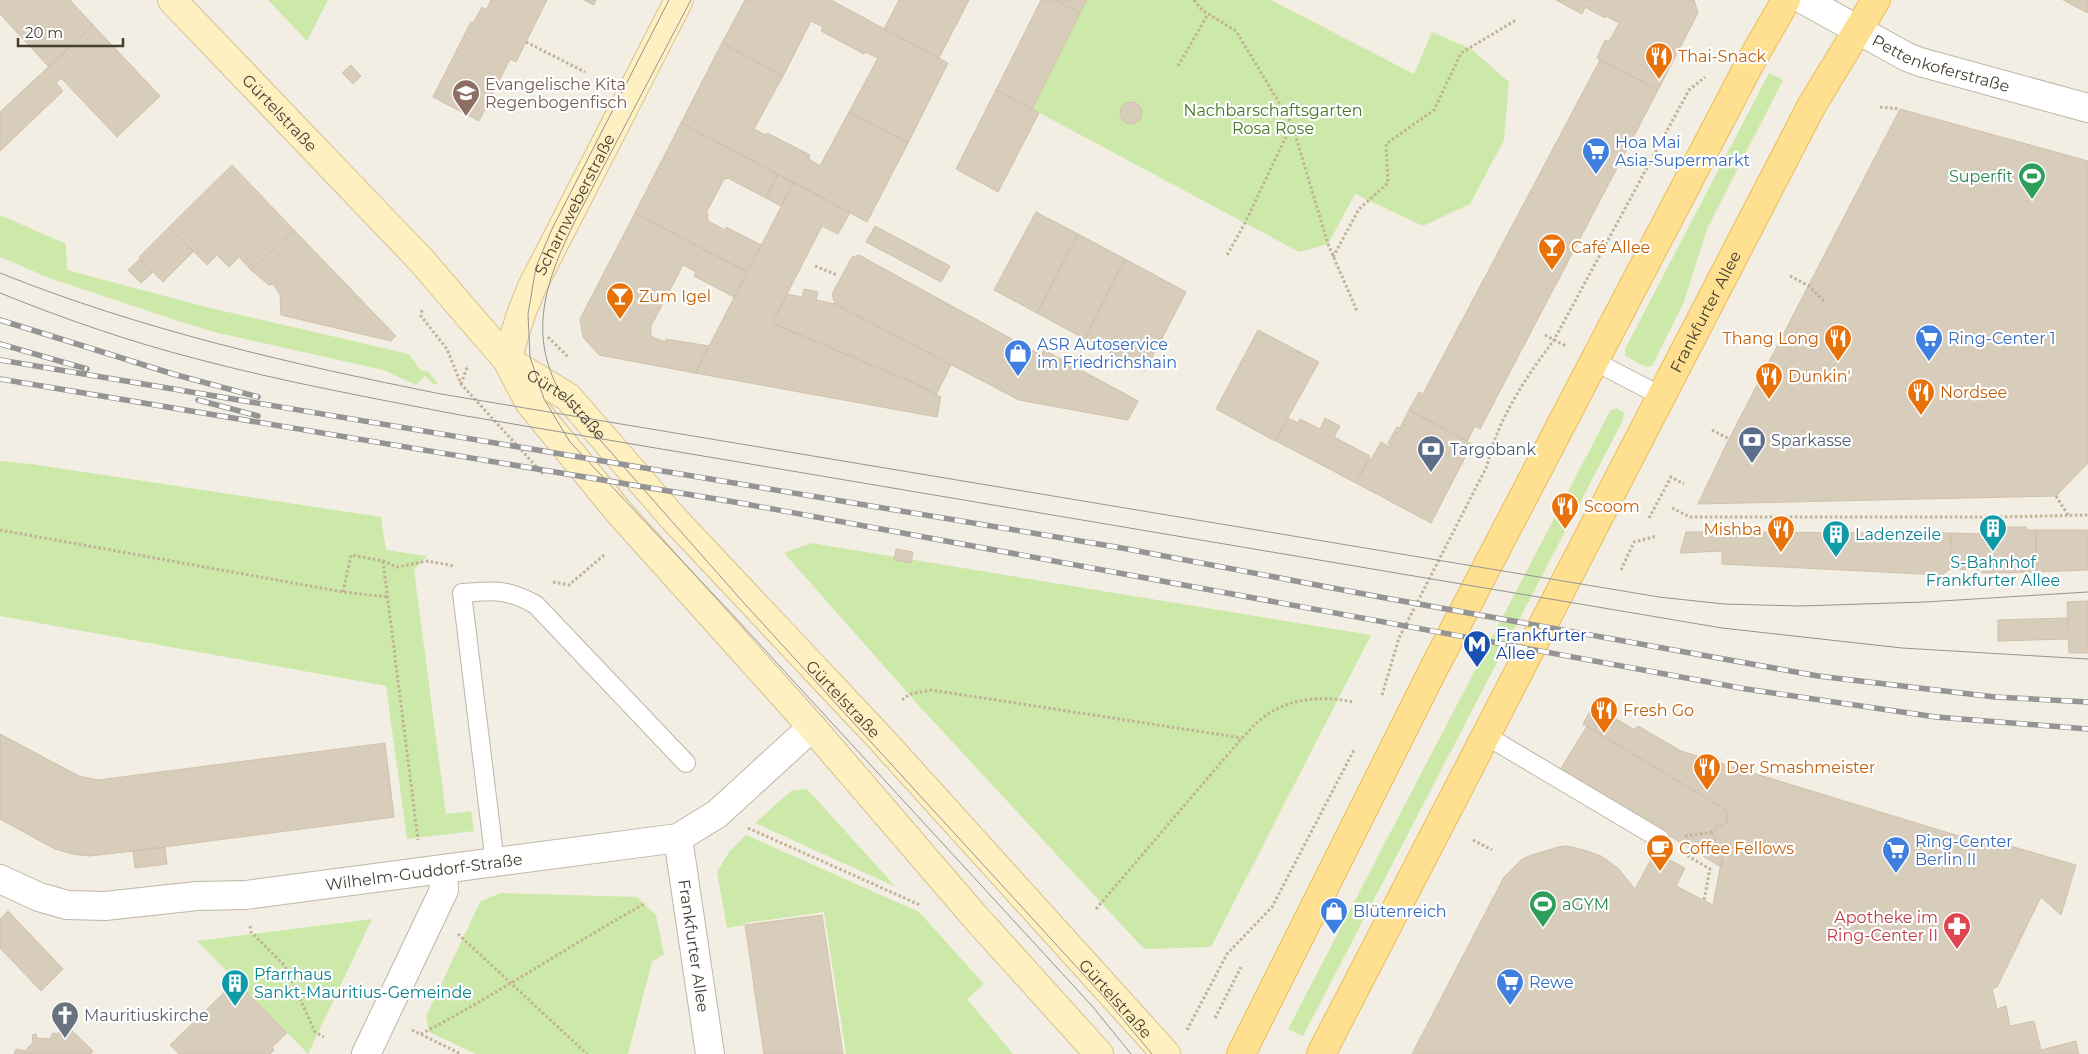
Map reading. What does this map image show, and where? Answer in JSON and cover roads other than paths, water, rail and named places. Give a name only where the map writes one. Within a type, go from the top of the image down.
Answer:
[{"type":"main road","name":"Gürtelstraße","points":[[172,0],[421,260],[507,360],[529,402],[618,512],[812,727],[970,911],[1099,1054]]},
{"type":"main road","name":"Scharnweberstraße","points":[[507,360],[521,314],[536,278],[679,0]]},
{"type":"main road","points":[[1241,1054],[1433,670],[1750,63],[1786,0]]},
{"type":"main road","name":"Frankfurter Allee","points":[[1321,1054],[1812,105],[1876,0]]},
{"type":"main road","name":"Gürtelstraße","points":[[507,360],[568,397],[674,520],[881,739],[1166,1054]]},
{"type":"street","name":"Pettenkoferstraße","points":[[1804,0],[1907,57],[2088,108]]},
{"type":"street","name":"Wilhelm-Guddorf-Straße","points":[[0,879],[39,897],[67,905],[105,906],[197,896],[246,895],[433,872],[678,838],[716,814],[812,727]]},
{"type":"street","name":"Frankfurter Allee","points":[[678,838],[710,1054]]},
{"type":"street","points":[[366,1054],[444,890],[433,872]]},
{"type":"lane","points":[[1594,361],[1661,396]]},
{"type":"lane","points":[[495,863],[462,593],[492,590],[517,594],[536,605],[686,763]]},
{"type":"lane","points":[[1485,735],[1660,839]]},
{"type":"tram line","points":[[669,0],[552,229],[536,267],[528,314],[530,357],[544,399],[570,442],[730,612],[1093,1007],[1131,1054]]},
{"type":"tram line","points":[[691,0],[576,219],[556,264],[544,308],[543,330],[545,352],[552,375],[564,399],[743,602],[1105,998],[1152,1054]]},
{"type":"tram line","points":[[0,273],[108,312],[218,344],[273,358],[441,394],[1659,597],[1724,604],[1799,606],[1925,602],[2088,592]]},
{"type":"tram line","points":[[0,293],[98,329],[197,359],[295,382],[460,415],[1722,628],[1902,648],[2088,659]]},
{"type":"railway","points":[[0,320],[173,374],[258,397]]},
{"type":"railway","points":[[0,344],[87,369]]},
{"type":"railway","points":[[0,360],[1122,548],[1380,597],[1818,676],[1995,697],[2088,702]]},
{"type":"railway","points":[[0,379],[740,503],[1746,689],[1936,717],[2088,729]]},
{"type":"railway","points":[[198,400],[258,416]]},
{"type":"place","name":"Thai-Snack","points":[[1659,80]]},
{"type":"place","name":"Evangelische Kita Regenbogenfisch","points":[[466,117]]},
{"type":"place","name":"Hoa Mai Asia-Supermarkt","points":[[1596,175]]},
{"type":"place","name":"Superfit","points":[[2032,200]]},
{"type":"place","name":"Café Allee","points":[[1552,271]]},
{"type":"place","name":"Zum Igel","points":[[620,320]]},
{"type":"place","name":"Thang Long","points":[[1838,362]]},
{"type":"place","name":"Ring-Center 1","points":[[1929,362]]},
{"type":"place","name":"ASR Autoservice im Friedrichshain","points":[[1018,377]]},
{"type":"place","name":"Dunkin'","points":[[1769,400]]},
{"type":"place","name":"Nordsee","points":[[1921,416]]},
{"type":"place","name":"Sparkasse","points":[[1752,464]]},
{"type":"place","name":"Targobank","points":[[1431,473]]},
{"type":"place","name":"Scoom","points":[[1565,530]]},
{"type":"place","name":"S-Bahnhof Frankfurter Allee","points":[[1993,552]]},
{"type":"place","name":"Mishba","points":[[1781,553]]},
{"type":"place","name":"Ladenzeile","points":[[1836,558]]},
{"type":"place","name":"Frankfurter Allee","points":[[1477,668]]},
{"type":"place","name":"Fresh Go","points":[[1604,734]]},
{"type":"place","name":"Der Smashmeister","points":[[1707,791]]},
{"type":"place","name":"Coffee Fellows","points":[[1660,872]]},
{"type":"place","name":"Ring-Center Berlin II","points":[[1896,874]]},
{"type":"place","name":"aGYM","points":[[1543,928]]},
{"type":"place","name":"Blütenreich","points":[[1334,935]]},
{"type":"place","name":"Apotheke im Ring-Center II","points":[[1957,950]]},
{"type":"place","name":"Rewe","points":[[1510,1006]]},
{"type":"place","name":"Pfarrhaus Sankt-Mauritius-Gemeinde","points":[[235,1007]]},
{"type":"place","name":"Mauritiuskirche","points":[[65,1039]]},
{"type":"park label","name":"Nachbarschaftsgarten Rosa Rose","points":[[1273,119]]}]
